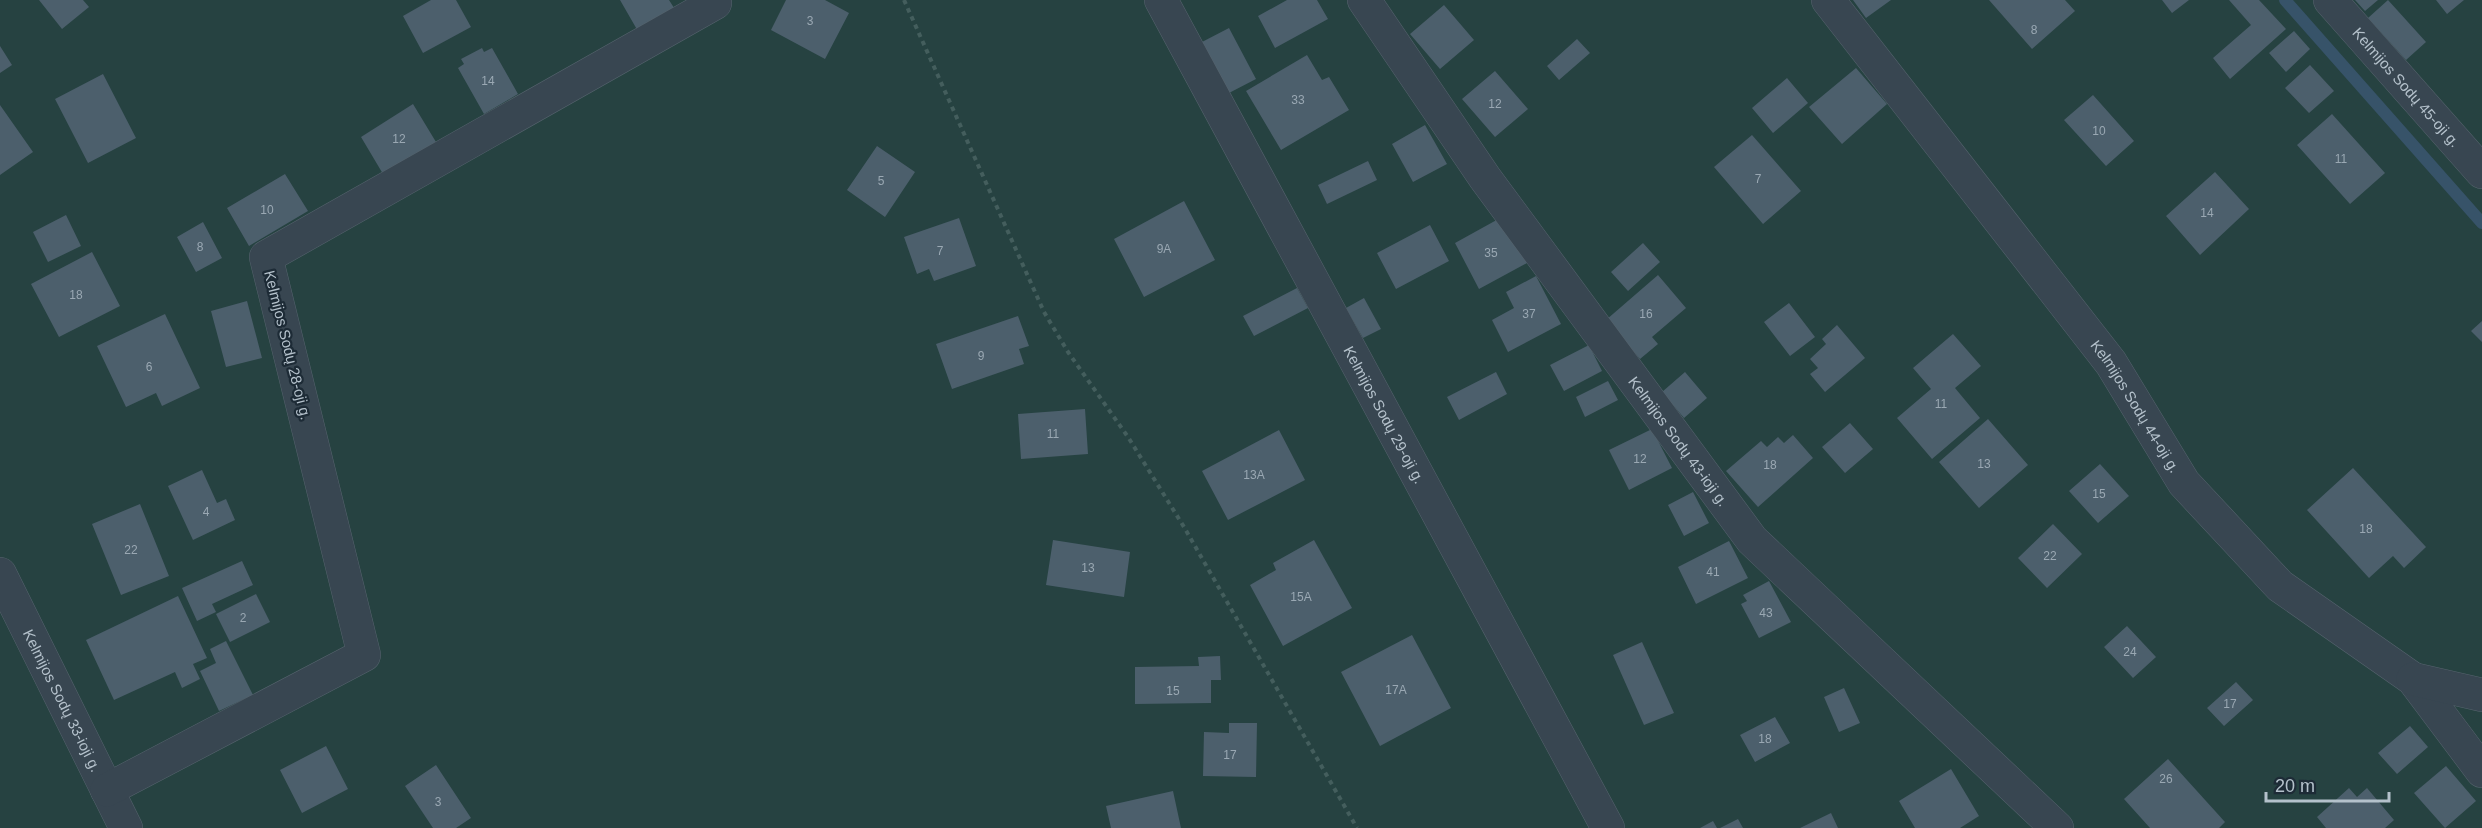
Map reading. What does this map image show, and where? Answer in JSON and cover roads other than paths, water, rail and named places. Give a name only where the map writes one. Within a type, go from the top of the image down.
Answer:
[{"type":"street","name":"Kelmijos Sodų 28-oji g.","points":[[107,790],[364,655],[266,257],[715,3],[714,0]]},
{"type":"street","name":"Kelmijos Sodų 29-oji g.","points":[[1161,0],[1608,828]]},
{"type":"street","name":"Kelmijos Sodų 43-ioji g.","points":[[1364,0],[1485,178],[1752,540],[2057,828]]},
{"type":"street","name":"Kelmijos Sodų 44-oji g.","points":[[1828,0],[2111,363],[2184,483],[2280,586],[2413,679],[2482,771]]},
{"type":"street","name":"Kelmijos Sodų 45-oji g.","points":[[2330,0],[2482,172]]},
{"type":"street","name":"Kelmijos Sodų 33-ioji g.","points":[[0,574],[126,828]]},
{"type":"street","points":[[2413,679],[2482,695]]},
{"type":"waterway","points":[[2285,0],[2482,223]]}]
